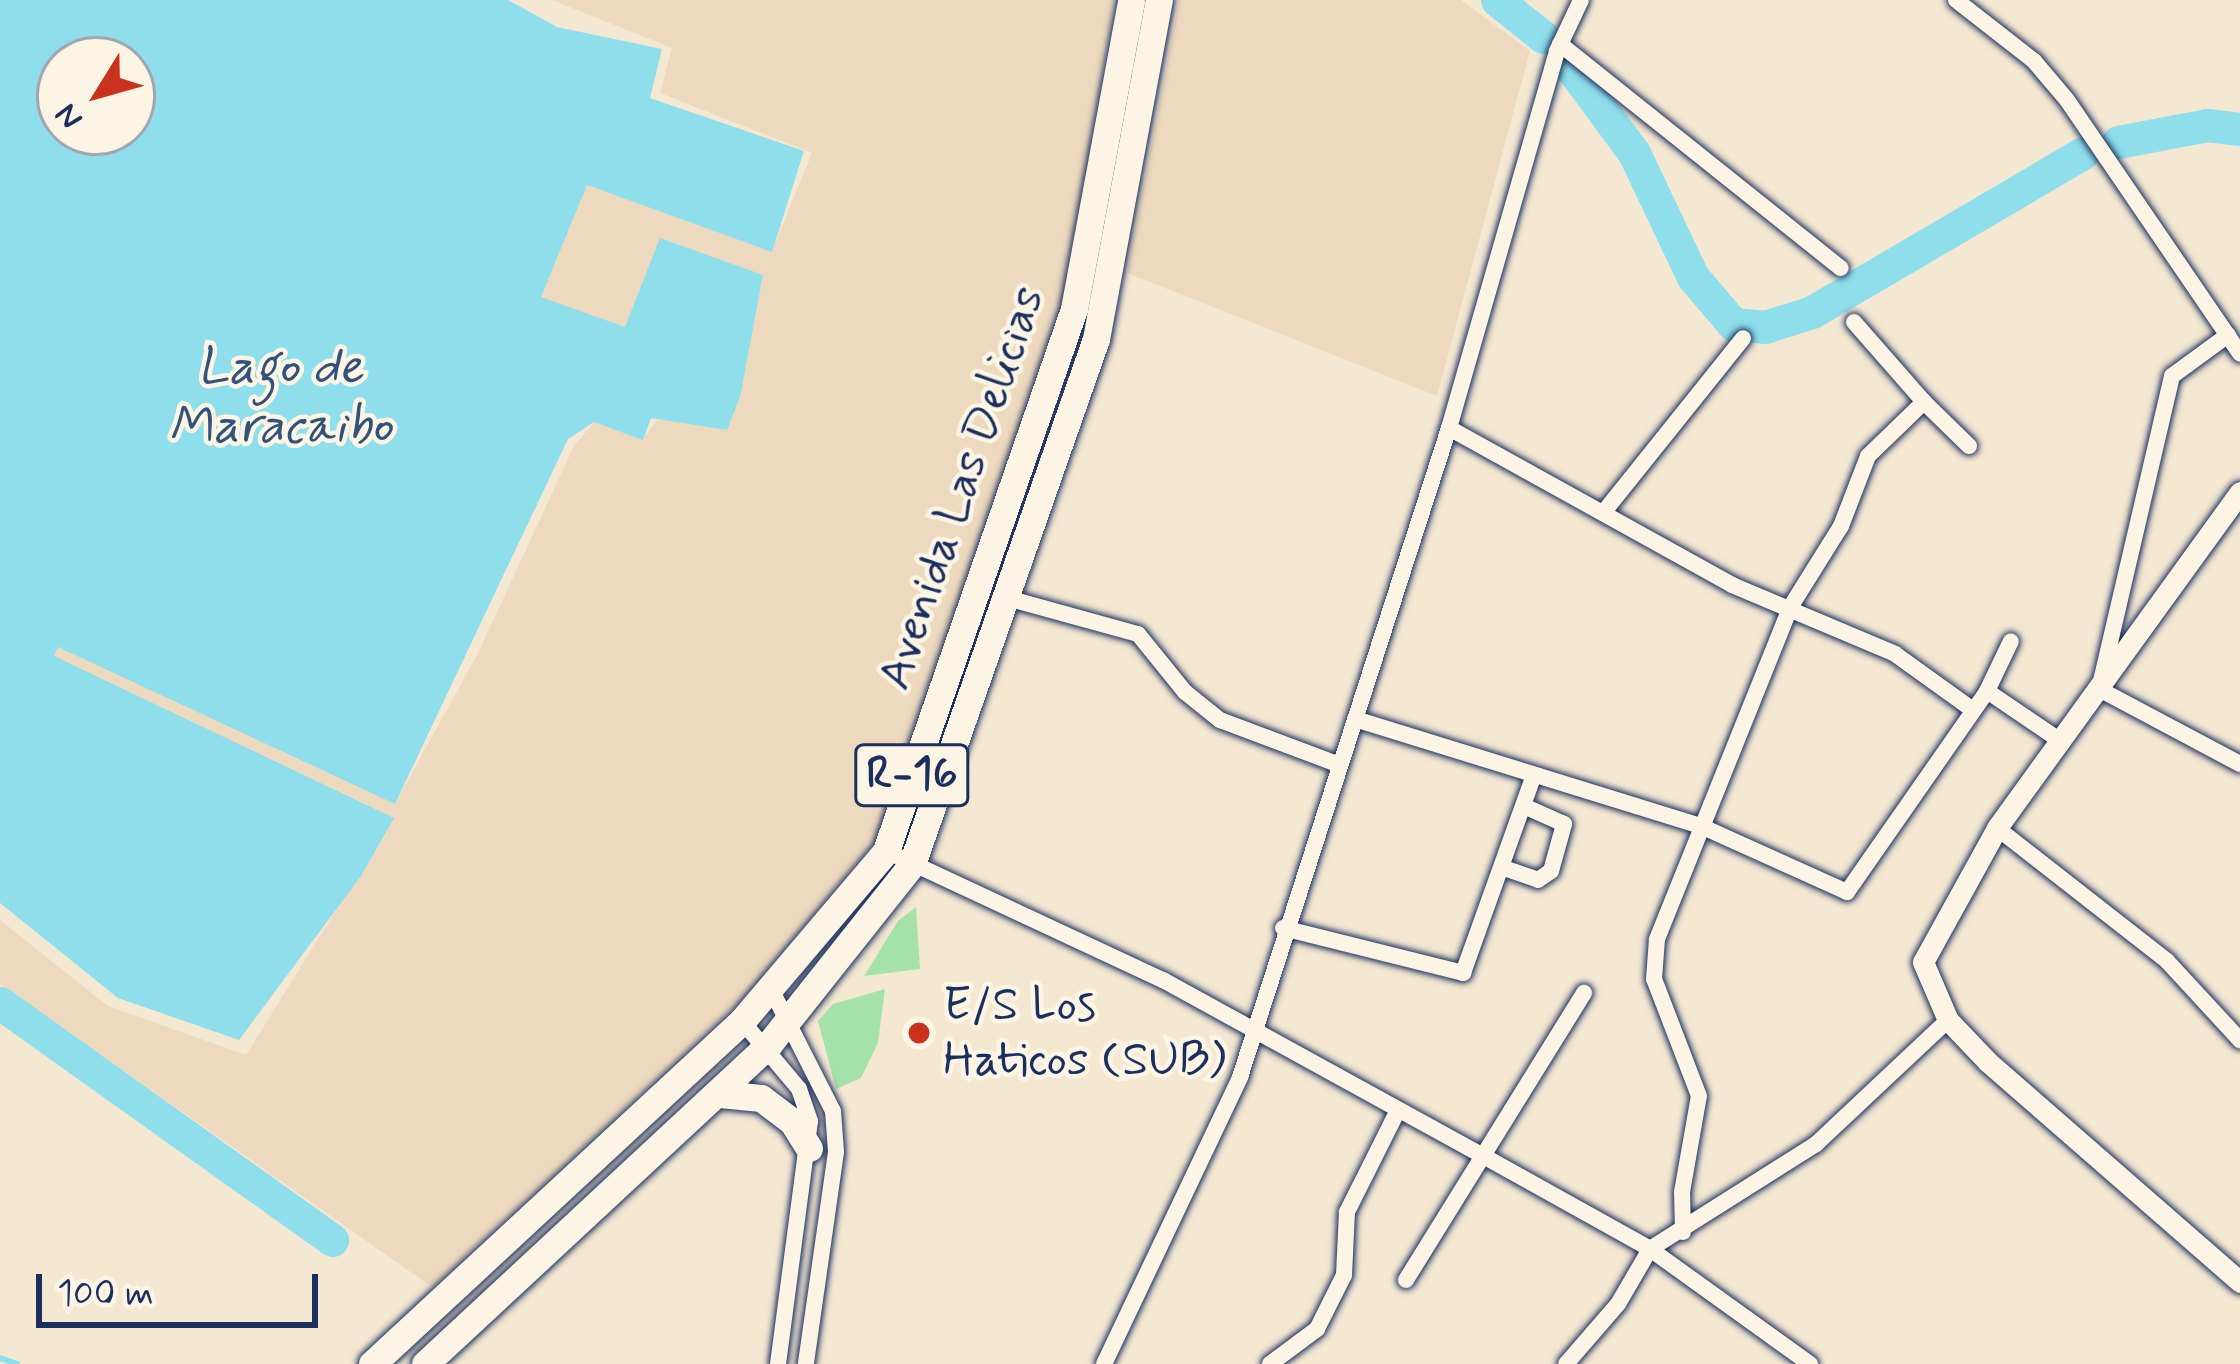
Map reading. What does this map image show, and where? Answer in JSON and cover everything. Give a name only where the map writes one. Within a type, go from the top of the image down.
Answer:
[{"type":"main road","name":"Avenida Las Delicias","points":[[372,1364],[742,1021],[886,851],[1074,309],[1131,0]]},
{"type":"main road","name":"Avenida Las Delicias","points":[[425,1364],[769,1044],[912,864],[1096,339],[1159,0]]},
{"type":"main road","points":[[967,616],[997,628]]},
{"type":"main road","points":[[720,1094],[761,1098],[792,1121],[809,1148]]},
{"type":"street","points":[[1104,1364],[1240,1077],[1250,1028],[1449,428],[1560,44],[1581,0]]},
{"type":"street","points":[[1962,1],[2035,61],[2067,100],[2240,354]]},
{"type":"street","points":[[1560,44],[1841,268]]},
{"type":"street","points":[[1854,322],[1969,446]]},
{"type":"street","points":[[2099,689],[2172,376],[2228,335]]},
{"type":"street","points":[[1603,513],[1743,338]]},
{"type":"street","points":[[1683,1232],[1682,1192],[1699,1096],[1651,960],[1791,606],[1841,526],[1868,455],[1924,402]]},
{"type":"street","points":[[1449,428],[1732,585],[1791,606],[1895,654],[1972,710]]},
{"type":"street","points":[[2240,492],[2232,516],[1997,828],[1927,945],[1928,985],[1948,1020],[2240,1282]]},
{"type":"street","points":[[1007,598],[1138,634],[1185,692],[1220,720],[1340,765]]},
{"type":"street","points":[[1355,719],[1703,827],[1846,892],[1987,691],[2011,640]]},
{"type":"street","points":[[2099,689],[2240,764]]},
{"type":"street","points":[[1987,691],[2062,742]]},
{"type":"street","points":[[1283,928],[1462,973],[1533,778]]},
{"type":"street","points":[[1504,868],[1538,880],[1551,871],[1564,824],[1524,806]]},
{"type":"street","points":[[1997,828],[2168,961],[2240,1040]]},
{"type":"street","points":[[886,851],[1250,1028],[1485,1156],[1650,1249],[1810,1364]]},
{"type":"street","points":[[770,987],[792,1019],[833,1111],[836,1152],[806,1364]]},
{"type":"street","points":[[1406,1280],[1584,993]]},
{"type":"street","points":[[1566,1364],[1618,1304],[1650,1249],[1816,1144],[1948,1020]]},
{"type":"street","points":[[742,1021],[769,1044],[799,1089],[809,1148],[778,1364]]},
{"type":"street","points":[[1270,1364],[1317,1329],[1345,1275],[1347,1212],[1397,1112]]},
{"type":"shaded area","points":[[552,0],[1114,0],[1065,304],[879,836],[742,999],[432,1287],[0,984],[0,920],[108,1006],[246,1055],[393,818],[53,656],[58,646],[395,804],[477,655],[574,446],[594,422],[643,439],[658,419],[727,429],[763,275],[625,328],[540,297],[587,184],[772,251],[812,153],[660,93],[672,48]]},
{"type":"shaded area","points":[[1179,0],[1461,0],[1530,51],[1437,396],[1127,273]]},
{"type":"green space","points":[[916,907],[920,969],[864,976],[898,921]]},
{"type":"green space","points":[[885,989],[878,1043],[861,1078],[836,1089],[818,1021],[833,1004]]},
{"type":"water","name":"Lago de Maracaibo","points":[[0,0],[508,0],[557,27],[662,49],[650,98],[804,151],[772,252],[587,185],[541,297],[625,327],[660,238],[763,275],[740,397],[727,430],[651,418],[643,440],[594,422],[568,439],[395,804],[58,647],[54,656],[394,818],[361,876],[239,1040],[118,998],[0,903]]},
{"type":"waterway","points":[[1497,0],[1543,37]]},
{"type":"waterway","points":[[1563,57],[1634,153],[1693,277],[1733,324],[1765,327],[1812,312],[2083,153]]},
{"type":"waterway","points":[[2118,142],[2207,125],[2240,129]]},
{"type":"waterway","points":[[0,1003],[332,1240]]},
{"type":"waterway","points":[[0,1358],[17,1364]]},
{"type":"place","name":"E/S Los Haticos (SUB)","points":[[919,1033]]}]
